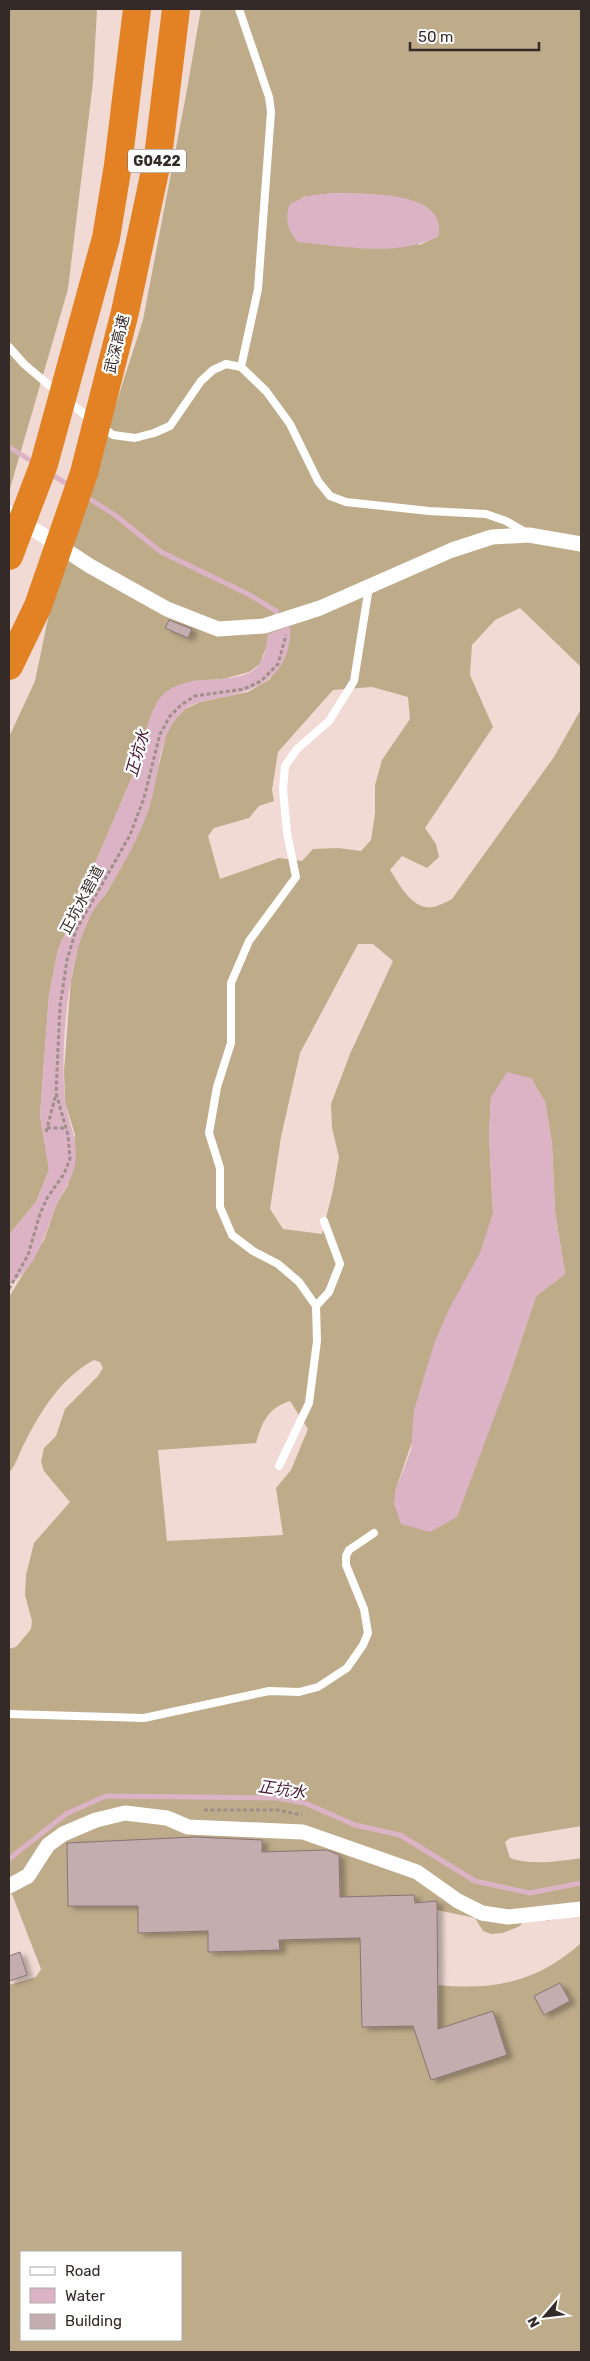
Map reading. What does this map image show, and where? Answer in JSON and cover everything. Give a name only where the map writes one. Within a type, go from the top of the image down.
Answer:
[{"type":"highway","points":[[126,9],[129,81]]},
{"type":"highway","name":"G0422","points":[[9,556],[44,464],[106,238],[129,81],[137,9]]},
{"type":"highway","name":"武深高速","points":[[9,666],[38,606],[84,473],[126,312],[158,157],[176,9]]},
{"type":"street","points":[[9,513],[90,566],[167,609],[218,629],[268,625],[320,608],[452,550],[492,537],[529,535],[581,544]]},
{"type":"street","points":[[9,1886],[28,1876],[48,1845],[63,1834],[96,1820],[125,1813],[167,1818],[188,1827],[303,1832],[417,1872],[458,1901],[482,1913],[508,1917],[581,1909]]},
{"type":"lane","points":[[239,9],[269,97],[271,112],[258,290],[241,367]]},
{"type":"lane","points":[[9,347],[24,364],[78,410],[113,435],[135,438],[170,426],[201,381],[213,370],[226,364],[241,367],[266,391],[290,424],[318,481],[330,496],[346,502],[428,511],[486,514],[506,521],[529,535]]},
{"type":"lane","points":[[279,1466],[309,1403],[317,1341],[316,1306],[299,1282],[278,1264],[253,1251],[232,1235],[220,1207],[220,1168],[209,1133],[217,1087],[230,1043],[231,983],[248,941],[296,876],[287,833],[283,789],[284,766],[297,749],[329,721],[354,681],[369,587]]},
{"type":"lane","points":[[316,1306],[329,1292],[340,1264],[324,1220]]},
{"type":"lane","points":[[9,1714],[144,1718],[269,1691],[299,1692],[318,1687],[347,1668],[366,1639],[368,1633],[364,1609],[346,1565],[346,1556],[349,1550],[374,1533]]},
{"type":"path","name":"正坑水碧道","points":[[9,1289],[28,1255],[40,1214],[47,1198],[68,1167],[70,1150],[56,1093],[60,1006],[76,930],[130,835],[144,798],[164,724],[181,705],[195,696],[244,689],[261,681],[270,673],[282,654],[287,619]]},
{"type":"path","points":[[56,1093],[46,1130],[66,1128]]},
{"type":"shaded area","points":[[9,9],[97,9],[93,82],[68,289],[9,492]]},
{"type":"shaded area","points":[[201,9],[581,9],[581,667],[520,608],[495,620],[472,645],[470,675],[493,727],[425,828],[436,844],[439,857],[427,868],[402,856],[390,870],[402,889],[419,905],[433,907],[452,899],[554,757],[581,709],[581,1826],[510,1838],[505,1842],[510,1858],[527,1862],[581,1858],[581,1914],[546,1921],[544,1911],[529,1912],[520,1926],[503,1933],[491,1934],[483,1931],[475,1918],[437,1910],[438,1985],[478,1986],[515,1980],[532,1975],[549,1966],[581,1943],[581,2352],[9,2352],[9,1985],[36,1977],[41,1969],[12,1894],[9,1895],[9,1649],[16,1647],[31,1629],[32,1621],[25,1595],[26,1575],[34,1543],[70,1502],[44,1471],[41,1462],[44,1448],[56,1436],[65,1409],[98,1376],[103,1368],[100,1362],[94,1360],[82,1367],[62,1385],[38,1418],[9,1473],[9,1297],[44,1240],[57,1203],[68,1185],[75,1135],[65,1102],[64,1071],[71,980],[79,942],[92,911],[107,892],[124,862],[149,808],[166,735],[173,721],[185,709],[200,702],[248,692],[270,679],[289,644],[290,627],[265,650],[260,664],[249,672],[223,679],[192,681],[149,723],[141,756],[58,950],[49,995],[40,1115],[49,1170],[36,1202],[9,1235],[9,737],[35,681],[50,609],[143,320]],"holes":[[[333,193],[381,195],[416,203],[430,211],[438,222],[438,236],[420,245],[302,197]],[[372,687],[408,697],[410,719],[382,760],[375,785],[375,814],[371,840],[361,851],[338,848],[313,849],[302,861],[279,858],[220,879],[208,836],[214,828],[249,818],[259,806],[274,801],[272,790],[278,752],[333,690]],[[358,944],[373,944],[393,961],[350,1054],[331,1104],[332,1128],[339,1157],[322,1234],[283,1229],[270,1209],[281,1137],[300,1053]],[[531,1078],[545,1102],[552,1144],[555,1212],[565,1274],[536,1296],[507,1383],[395,1492],[467,1279],[481,1253],[493,1213],[489,1135],[491,1097]],[[290,1401],[308,1429],[291,1470],[276,1488],[283,1535],[167,1541],[158,1450],[256,1443],[267,1417],[282,1404]]]},
{"type":"water","points":[[333,193],[400,197],[417,202],[430,210],[438,221],[438,236],[422,243],[388,249],[351,248],[298,242],[289,229],[287,214],[290,204],[307,196]]},
{"type":"water","points":[[290,626],[286,656],[280,668],[271,677],[249,690],[235,695],[192,705],[184,710],[175,720],[164,743],[153,796],[141,829],[131,851],[87,922],[79,945],[69,989],[64,1036],[65,1100],[76,1147],[75,1165],[34,1259],[27,1269],[9,1285],[9,1235],[36,1202],[49,1170],[40,1115],[49,995],[58,950],[141,756],[153,711],[160,698],[171,689],[184,683],[241,676],[252,671],[264,656],[268,634]]},
{"type":"water","points":[[507,1072],[531,1078],[545,1102],[552,1144],[555,1212],[565,1274],[536,1296],[507,1383],[457,1517],[430,1532],[401,1524],[394,1504],[395,1492],[411,1450],[414,1410],[434,1344],[449,1309],[480,1253],[493,1213],[489,1134],[491,1097]]},
{"type":"building","points":[[169,620],[192,629],[188,638],[165,628]]},
{"type":"building","points":[[195,1837],[262,1840],[262,1852],[327,1850],[339,1855],[340,1897],[414,1895],[415,1903],[437,1901],[438,2029],[493,2011],[507,2055],[431,2080],[413,2026],[362,2027],[360,1938],[279,1940],[280,1950],[208,1952],[208,1931],[138,1933],[138,1906],[68,1906],[67,1843]]},
{"type":"building","points":[[20,1952],[27,1975],[9,1981],[9,1956]]},
{"type":"building","points":[[560,1983],[570,2001],[544,2015],[534,1996]]},
{"type":"waterway","name":"正坑水","points":[[9,447],[36,464]]},
{"type":"waterway","name":"正坑水","points":[[49,473],[72,487]]},
{"type":"waterway","name":"正坑水","points":[[85,496],[115,515],[161,552],[248,594],[276,611],[278,621]]},
{"type":"waterway","name":"正坑水","points":[[9,1859],[66,1814],[106,1796],[277,1798],[305,1803],[355,1825],[400,1835],[475,1881],[530,1893],[581,1883]]}]
